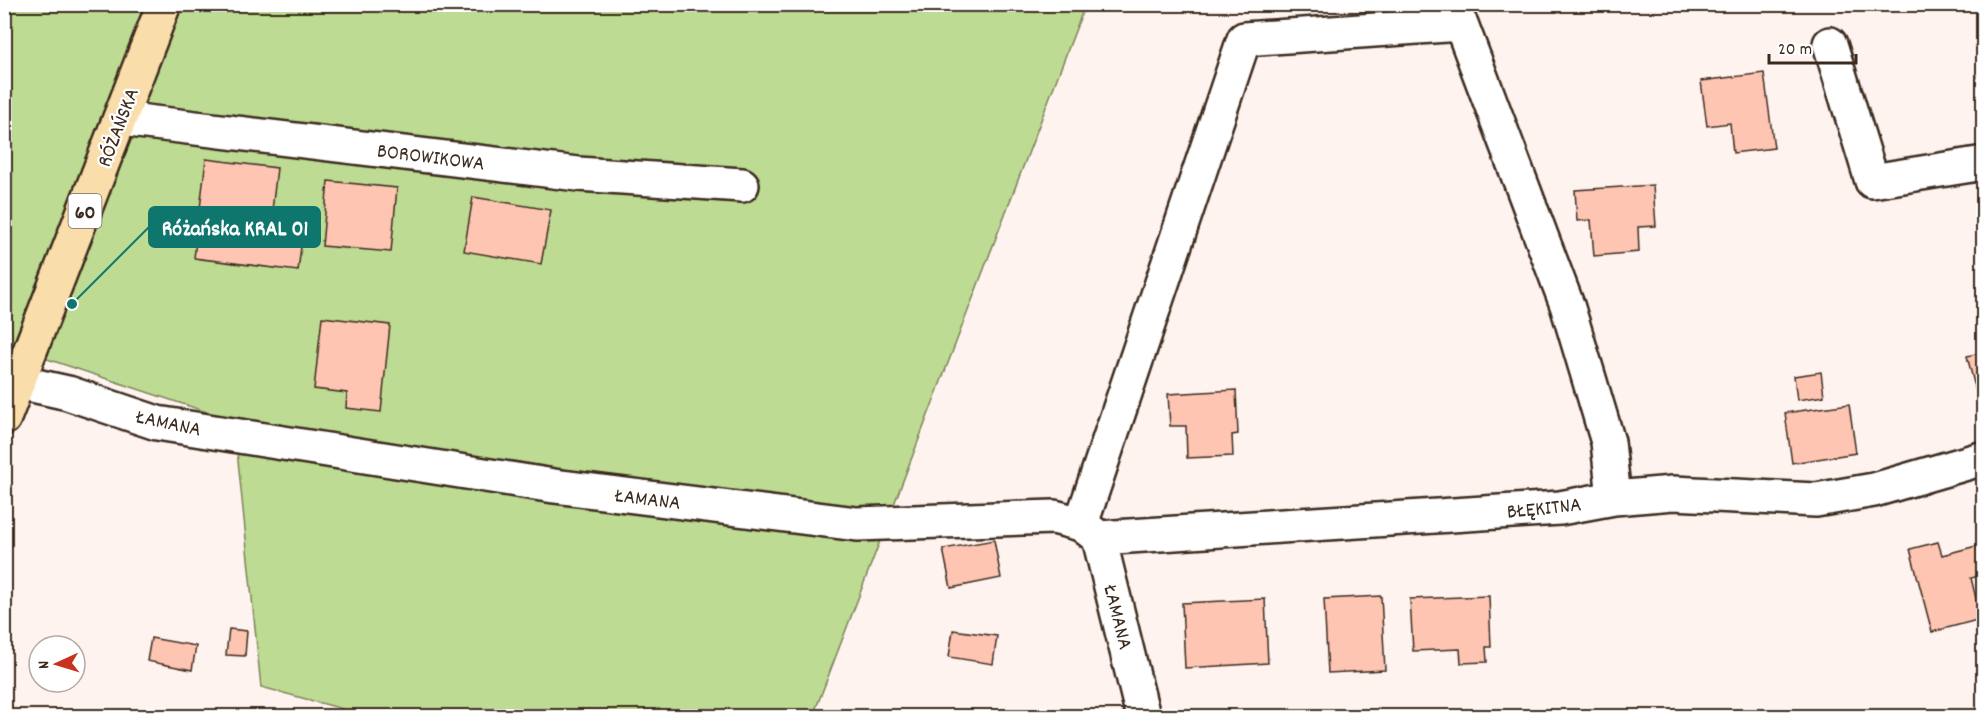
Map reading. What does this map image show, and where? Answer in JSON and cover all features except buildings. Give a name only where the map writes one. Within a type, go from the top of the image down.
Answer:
[{"type":"main road","name":"RÓŻAŃSKA","points":[[4,418],[164,4]]},
{"type":"street","points":[[1090,531],[1244,39],[1461,24],[1567,305],[1608,442],[1614,498]]},
{"type":"street","points":[[1830,44],[1872,181],[1983,163]]},
{"type":"street","name":"BOROWIKOWA","points":[[121,119],[578,174],[741,185]]},
{"type":"street","name":"ŁAMANA","points":[[18,381],[68,393],[157,423],[554,486],[857,525],[1054,517],[1090,531],[1143,717]]},
{"type":"street","name":"BŁĘKITNA","points":[[1090,531],[1560,508],[1614,498],[1672,493],[1816,500],[1874,490],[1983,458]]},
{"type":"green space","points":[[5,5],[1085,5],[813,716],[369,716],[261,687],[234,421],[5,345]]},
{"type":"place","name":"Różańska KRAL 01","points":[[72,304]]}]
